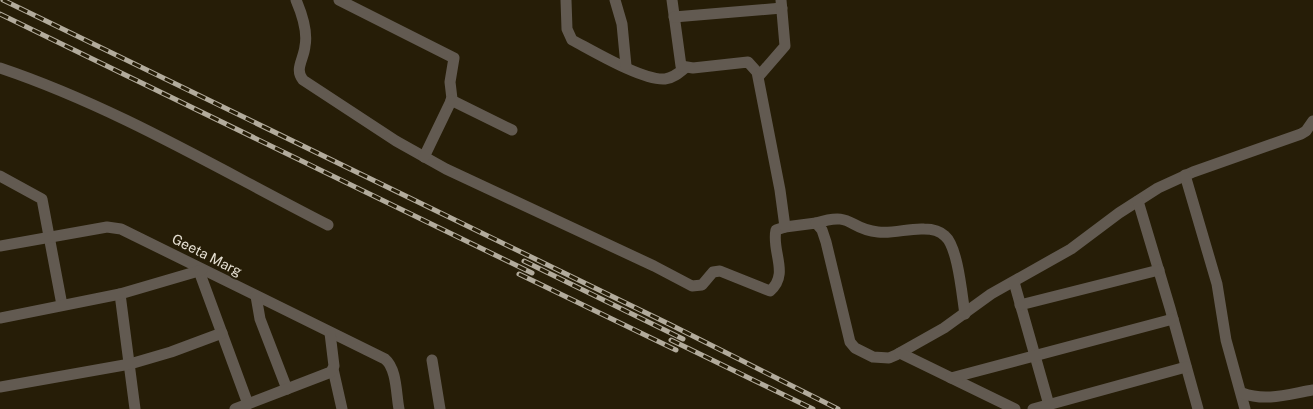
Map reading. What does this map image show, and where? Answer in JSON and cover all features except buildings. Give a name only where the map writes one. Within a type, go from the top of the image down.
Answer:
[{"type":"street","points":[[296,0],[305,30],[306,46],[299,68],[299,75],[303,80],[388,136],[424,157],[654,266],[692,286],[702,285],[714,272],[720,271],[770,291],[776,284],[780,269],[775,233],[778,228],[816,223],[832,218],[842,218],[877,232],[922,229],[940,232],[946,236],[952,247],[965,314]]},
{"type":"street","points":[[339,0],[454,58],[450,82],[451,100],[424,157]]},
{"type":"street","points":[[566,0],[567,29],[572,40],[650,77],[665,79],[673,77],[685,68],[748,62],[755,67],[759,76],[785,227]]},
{"type":"street","points":[[615,0],[622,24],[626,66]]},
{"type":"street","points":[[672,0],[679,63],[685,68]]},
{"type":"street","points":[[674,17],[782,4],[785,46],[759,76]]},
{"type":"street","points":[[0,68],[76,96],[129,120],[328,225]]},
{"type":"street","points":[[451,100],[512,130]]},
{"type":"street","points":[[816,223],[822,230],[826,242],[851,345],[873,357],[889,358],[965,314],[991,294],[1071,249],[1138,201],[1185,175],[1300,134],[1306,131],[1313,121]]},
{"type":"street","points":[[1185,175],[1216,277],[1226,340],[1245,409]]},
{"type":"street","points":[[0,176],[42,199],[62,305]]},
{"type":"street","points":[[1138,201],[1198,409]]},
{"type":"street","name":"Geeta Marg","points":[[0,246],[115,227],[390,364],[399,409]]},
{"type":"street","points":[[0,318],[120,294],[200,270],[248,404]]},
{"type":"street","points":[[1020,305],[1159,270]]},
{"type":"street","points":[[1014,282],[1048,405]]},
{"type":"street","points":[[120,294],[135,409]]},
{"type":"street","points":[[256,296],[260,319],[287,389]]},
{"type":"street","points":[[951,378],[1173,319]]},
{"type":"street","points":[[0,387],[130,364],[171,352],[222,333]]},
{"type":"street","points":[[330,333],[333,369],[342,409]]},
{"type":"street","points":[[900,353],[1015,409]]},
{"type":"street","points":[[432,360],[440,409]]},
{"type":"street","points":[[1033,409],[1186,367]]},
{"type":"street","points":[[236,409],[319,377],[333,369]]},
{"type":"street","points":[[1242,394],[1256,398],[1267,398],[1313,390]]},
{"type":"railway","points":[[3,0],[671,325],[838,409]]},
{"type":"railway","points":[[0,14],[532,273]]},
{"type":"railway","points":[[524,261],[683,339]]},
{"type":"railway","points":[[519,274],[676,350]]},
{"type":"railway","points":[[671,340],[813,409]]}]
